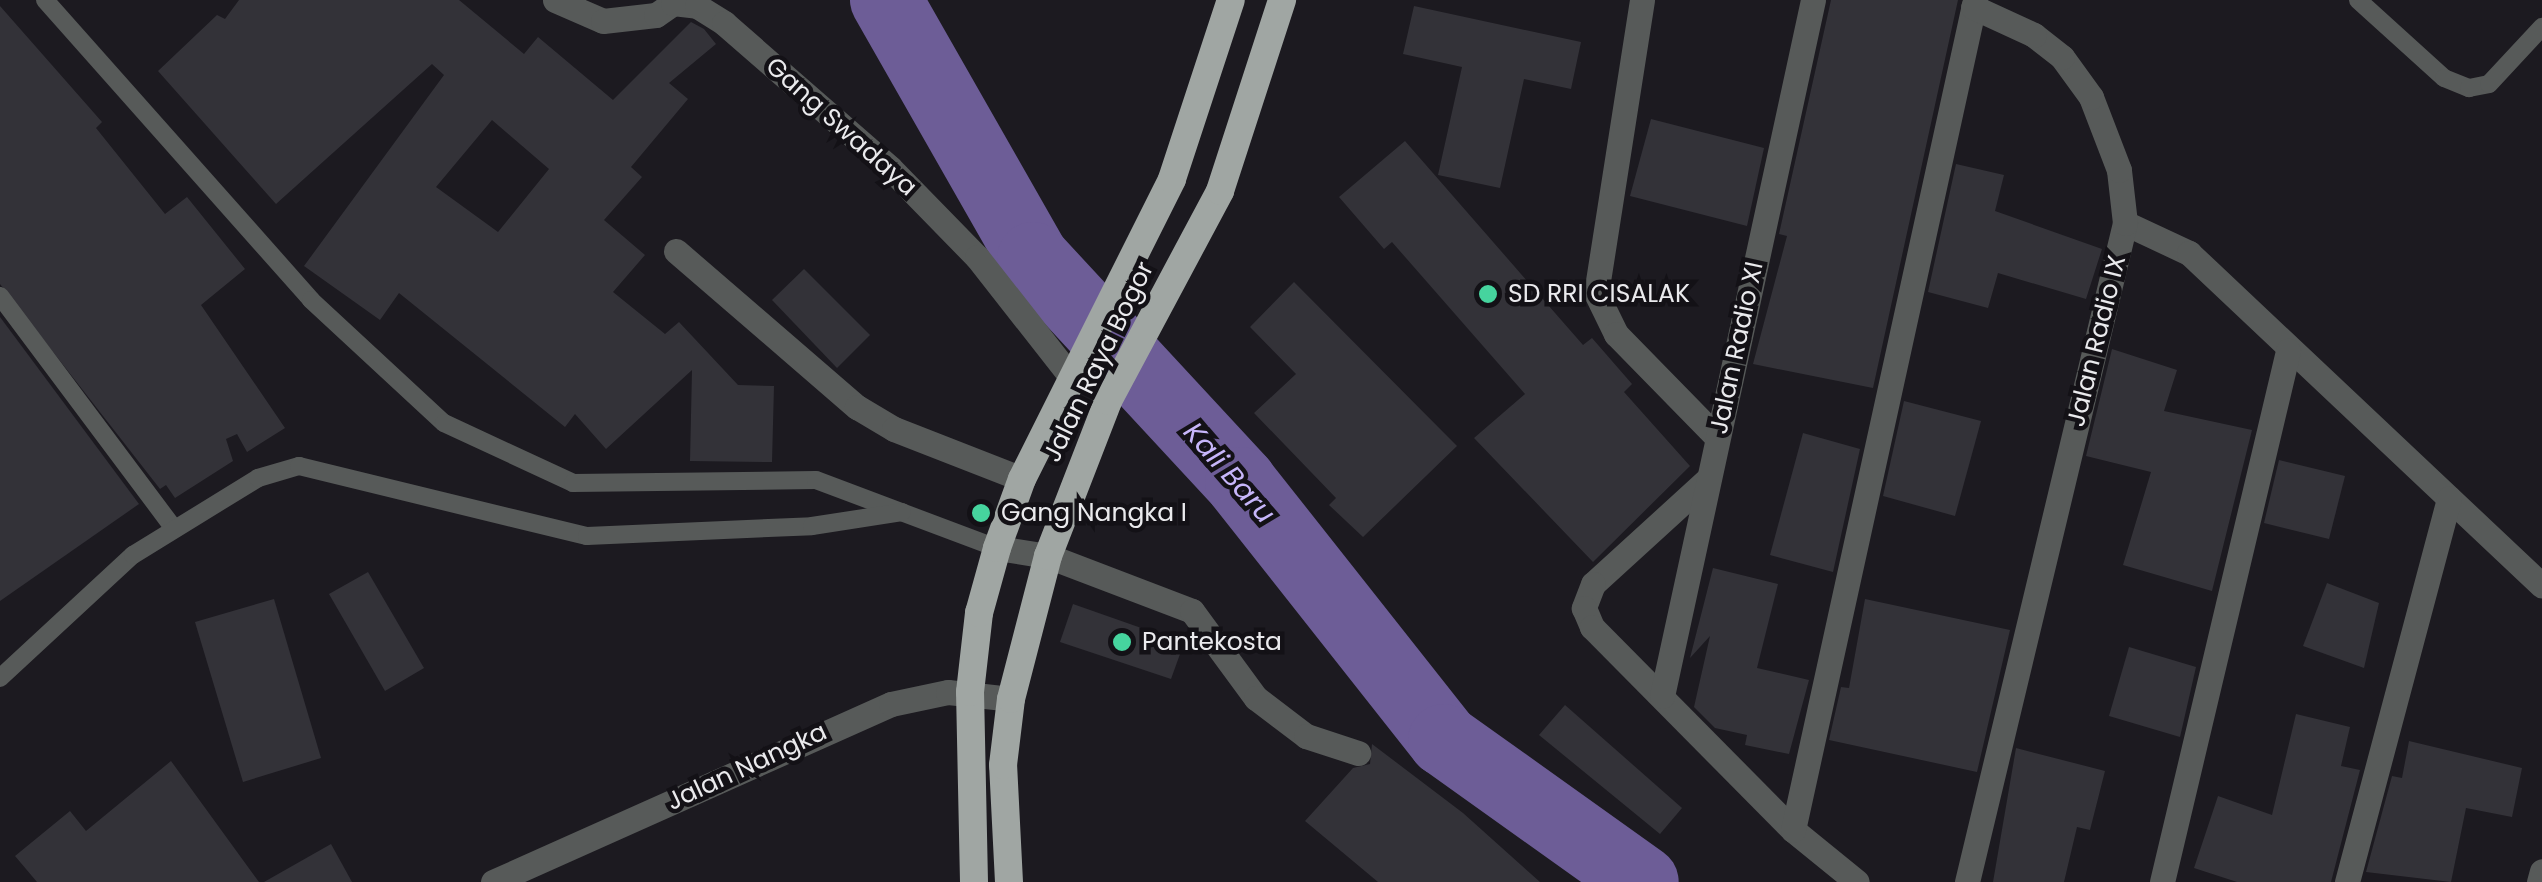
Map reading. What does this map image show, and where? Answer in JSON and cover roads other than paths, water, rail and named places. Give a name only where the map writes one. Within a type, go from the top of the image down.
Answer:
[{"type":"highway","name":"Jalan Raya Bogor","points":[[974,882],[970,692],[979,612],[997,548],[1022,479],[1172,179],[1231,0]]},
{"type":"highway","name":"Jalan Raya Bogor","points":[[1009,882],[1003,766],[1011,699],[1048,556],[1108,401],[1220,191],[1282,0]]},
{"type":"street","name":"Gang Swadaya","points":[[555,0],[603,21],[656,15],[674,4],[697,6],[724,23],[890,168],[977,256],[1073,372]]},
{"type":"street","name":"Jalan Radio XI","points":[[1662,696],[1813,0]]},
{"type":"street","points":[[1637,1],[1596,294],[1616,334],[1717,438]]},
{"type":"street","points":[[1793,830],[1974,3],[2034,35],[2062,57],[2091,96],[2120,170],[2125,224]]},
{"type":"street","name":"Jalan Radio IX","points":[[1967,882],[2125,224],[2190,253],[2288,351],[2542,586]]},
{"type":"street","points":[[676,251],[856,407],[894,429],[1022,479]]},
{"type":"street","points":[[2162,882],[2288,351]]},
{"type":"street","points":[[1708,480],[1584,595],[1592,627],[1793,830],[1856,882]]},
{"type":"street","points":[[2347,882],[2448,498]]},
{"type":"street","points":[[997,548],[1048,556],[1192,611],[1256,698],[1306,736],[1358,753]]},
{"type":"street","name":"Jalan Nangka","points":[[493,882],[830,727],[922,696],[970,692],[1011,699]]},
{"type":"street","points":[[2540,882],[2542,871]]},
{"type":"lane","points":[[45,0],[312,300],[444,423],[572,482],[816,480],[997,548]]},
{"type":"lane","points":[[2358,0],[2444,78],[2469,88],[2490,84],[2542,27]]},
{"type":"lane","points":[[0,296],[174,529]]},
{"type":"lane","points":[[0,678],[94,587],[174,529],[258,478],[299,466],[588,536],[812,526],[902,512]]},
{"type":"waterway","name":"Kali Baru","points":[[886,0],[1033,258],[1241,483],[1444,740],[1643,882]]},
{"type":"place","name":"SD RRI CISALAK","points":[[1488,294]]},
{"type":"place","name":"Gang Nangka I","points":[[981,513]]},
{"type":"place","name":"Pantekosta","points":[[1122,642]]}]
